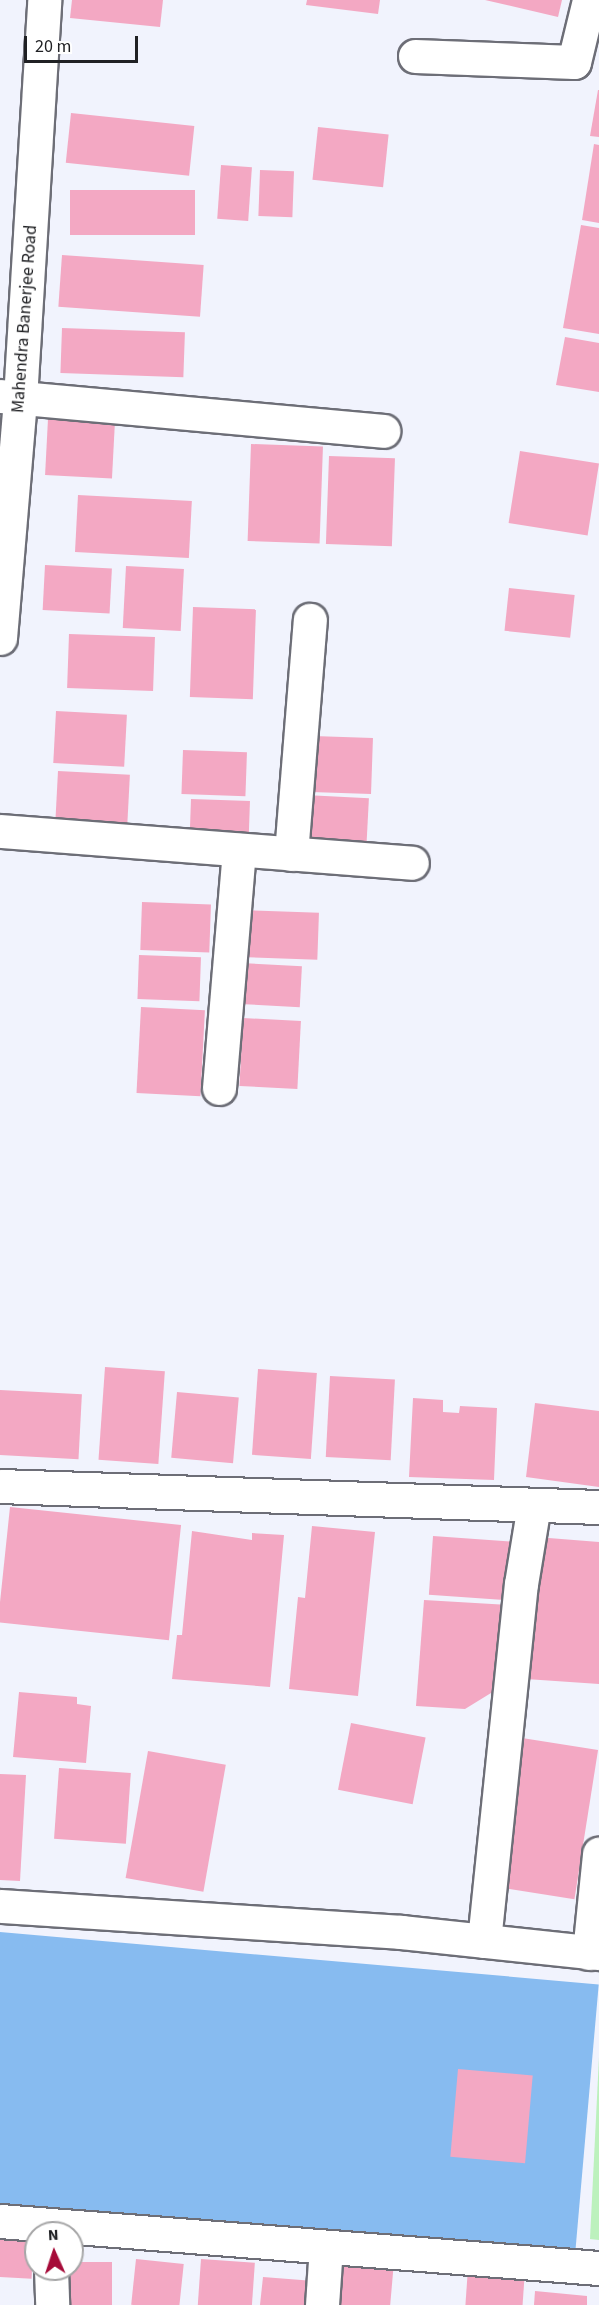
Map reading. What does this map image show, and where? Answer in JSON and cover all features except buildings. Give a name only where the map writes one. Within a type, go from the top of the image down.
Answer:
[{"type":"street","name":"Mahendra Banerjee Road","points":[[0,638],[10,397],[44,0]]},
{"type":"street","points":[[415,56],[574,62],[590,0]]},
{"type":"street","points":[[10,397],[383,430]]},
{"type":"street","points":[[291,854],[310,620]]},
{"type":"street","points":[[0,831],[412,863]]},
{"type":"street","points":[[219,1088],[239,850]]},
{"type":"street","points":[[0,1486],[599,1507]]},
{"type":"street","points":[[484,1941],[521,1584],[534,1505]]},
{"type":"street","points":[[0,1906],[484,1941],[594,1953],[599,1854]]},
{"type":"street","points":[[0,2221],[24,2225]]},
{"type":"street","points":[[84,2231],[599,2268]]},
{"type":"street","points":[[322,2305],[326,2247]]},
{"type":"street","points":[[51,2281],[52,2305]]},
{"type":"green space","points":[[599,2057],[599,2240],[590,2239]]},
{"type":"water","points":[[0,1932],[599,1984],[575,2254],[0,2204]]}]
